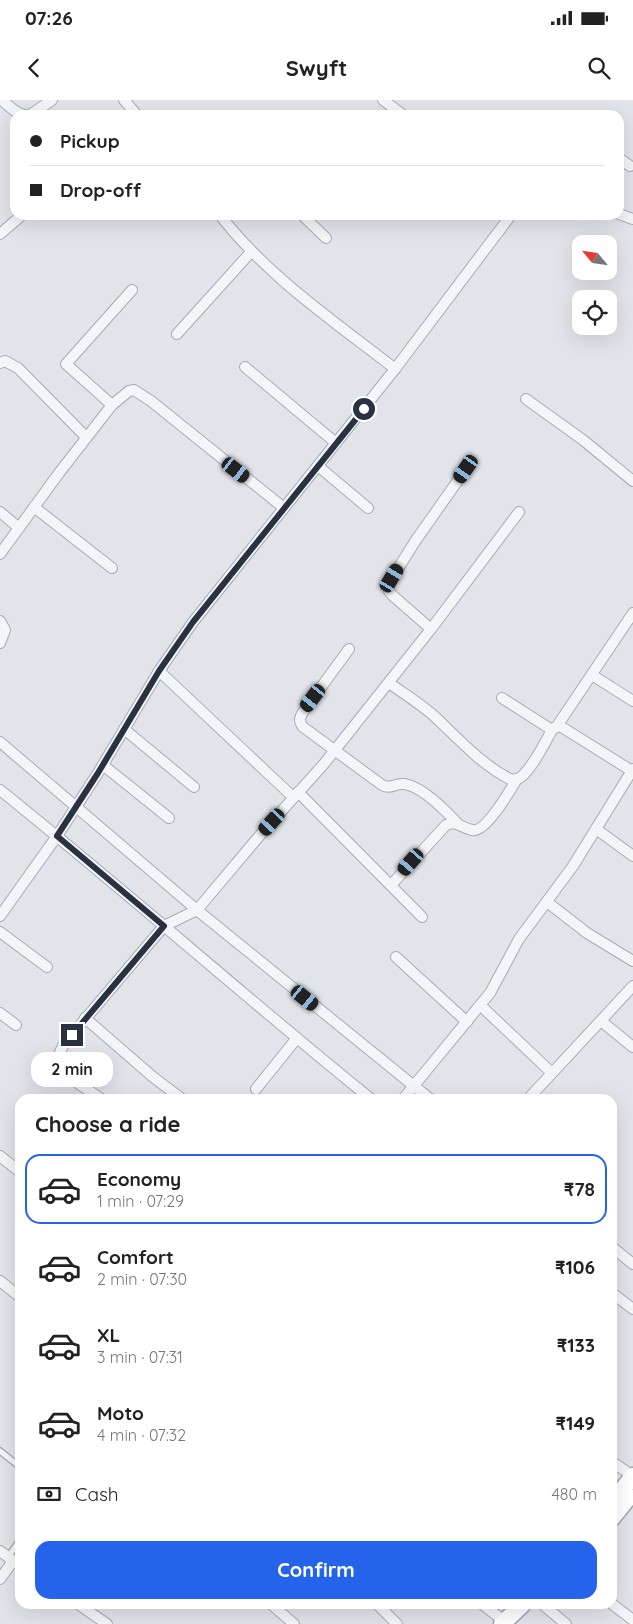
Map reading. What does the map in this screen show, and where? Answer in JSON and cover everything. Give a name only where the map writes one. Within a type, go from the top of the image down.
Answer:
[{"type":"main road","points":[[617,1497],[633,1476]]},
{"type":"main road","points":[[617,1512],[633,1491]]},
{"type":"main road","points":[[508,1623],[519,1609]]},
{"type":"main road","points":[[508,1623],[529,1609]]},
{"type":"street","points":[[2,100],[13,110]]},
{"type":"street","points":[[37,110],[52,100]]},
{"type":"street","points":[[383,100],[396,110]]},
{"type":"street","points":[[624,162],[630,166]]},
{"type":"street","points":[[0,234],[16,220]]},
{"type":"street","points":[[224,220],[251,252],[277,276],[396,368]]},
{"type":"street","points":[[307,220],[326,238]]},
{"type":"street","points":[[0,916],[57,836],[159,671],[193,622],[396,368],[507,220]]},
{"type":"street","points":[[177,334],[251,252]]},
{"type":"street","points":[[112,405],[66,364],[132,290]]},
{"type":"street","points":[[0,363],[5,361],[18,368],[86,437]]},
{"type":"street","points":[[245,367],[336,443]]},
{"type":"street","points":[[0,554],[86,437],[112,405],[129,391],[134,390],[284,508]]},
{"type":"street","points":[[526,399],[583,440],[633,481]]},
{"type":"street","points":[[318,466],[368,508]]},
{"type":"street","points":[[431,630],[392,595],[389,591],[389,585],[416,540],[466,469]]},
{"type":"street","points":[[34,507],[112,568]]},
{"type":"street","points":[[0,512],[19,528]]},
{"type":"street","points":[[94,1094],[65,1073],[60,1067],[58,1061],[59,1053],[64,1044],[164,926],[196,910],[335,751],[431,630],[519,512]]},
{"type":"street","points":[[391,885],[446,825],[451,822],[472,830],[478,830],[500,806],[517,779],[530,766],[633,613]]},
{"type":"street","points":[[0,621],[5,630],[0,643]]},
{"type":"street","points":[[349,649],[300,718],[300,722],[335,751],[386,788],[403,783],[419,790],[436,802],[457,823]]},
{"type":"street","points":[[159,671],[295,795],[391,885],[422,917]]},
{"type":"street","points":[[592,675],[633,701]]},
{"type":"street","points":[[388,684],[432,714],[487,764],[504,776],[514,780],[517,779]]},
{"type":"street","points":[[407,1094],[480,1005],[498,979],[519,939],[573,866],[633,770],[564,728],[554,728],[502,698]]},
{"type":"street","points":[[124,729],[194,787]]},
{"type":"street","points":[[0,742],[196,910],[424,1094]]},
{"type":"street","points":[[102,765],[169,818]]},
{"type":"street","points":[[0,790],[365,1094]]},
{"type":"street","points":[[596,829],[633,856]]},
{"type":"street","points":[[547,902],[587,933],[633,961]]},
{"type":"street","points":[[0,932],[47,967]]},
{"type":"street","points":[[396,956],[466,1022]]},
{"type":"street","points":[[533,1094],[633,986]]},
{"type":"street","points":[[480,1005],[552,1073]]},
{"type":"street","points":[[0,1013],[16,1025]]},
{"type":"street","points":[[85,1018],[175,1094]]},
{"type":"street","points":[[601,1021],[633,1047]]},
{"type":"street","points":[[256,1089],[297,1038]]},
{"type":"street","points":[[0,1156],[15,1168]]},
{"type":"street","points":[[617,1251],[633,1264]]},
{"type":"street","points":[[0,1281],[15,1293]]},
{"type":"street","points":[[617,1297],[633,1309]]},
{"type":"street","points":[[617,1465],[633,1476]]},
{"type":"street","points":[[0,1579],[10,1559]]},
{"type":"street","points":[[617,1608],[633,1620]]},
{"type":"street","points":[[89,1609],[108,1624]]},
{"type":"street","points":[[278,1609],[294,1624]]},
{"type":"street","points":[[382,1609],[397,1624]]},
{"type":"street","points":[[489,1609],[508,1623]]},
{"type":"street","points":[[548,1609],[566,1624]]},
{"type":"lane","points":[[0,1451],[15,1464]]},
{"type":"route","points":[[72,1035],[164,926],[57,836],[98,773],[159,671],[193,622],[364,409]]}]
